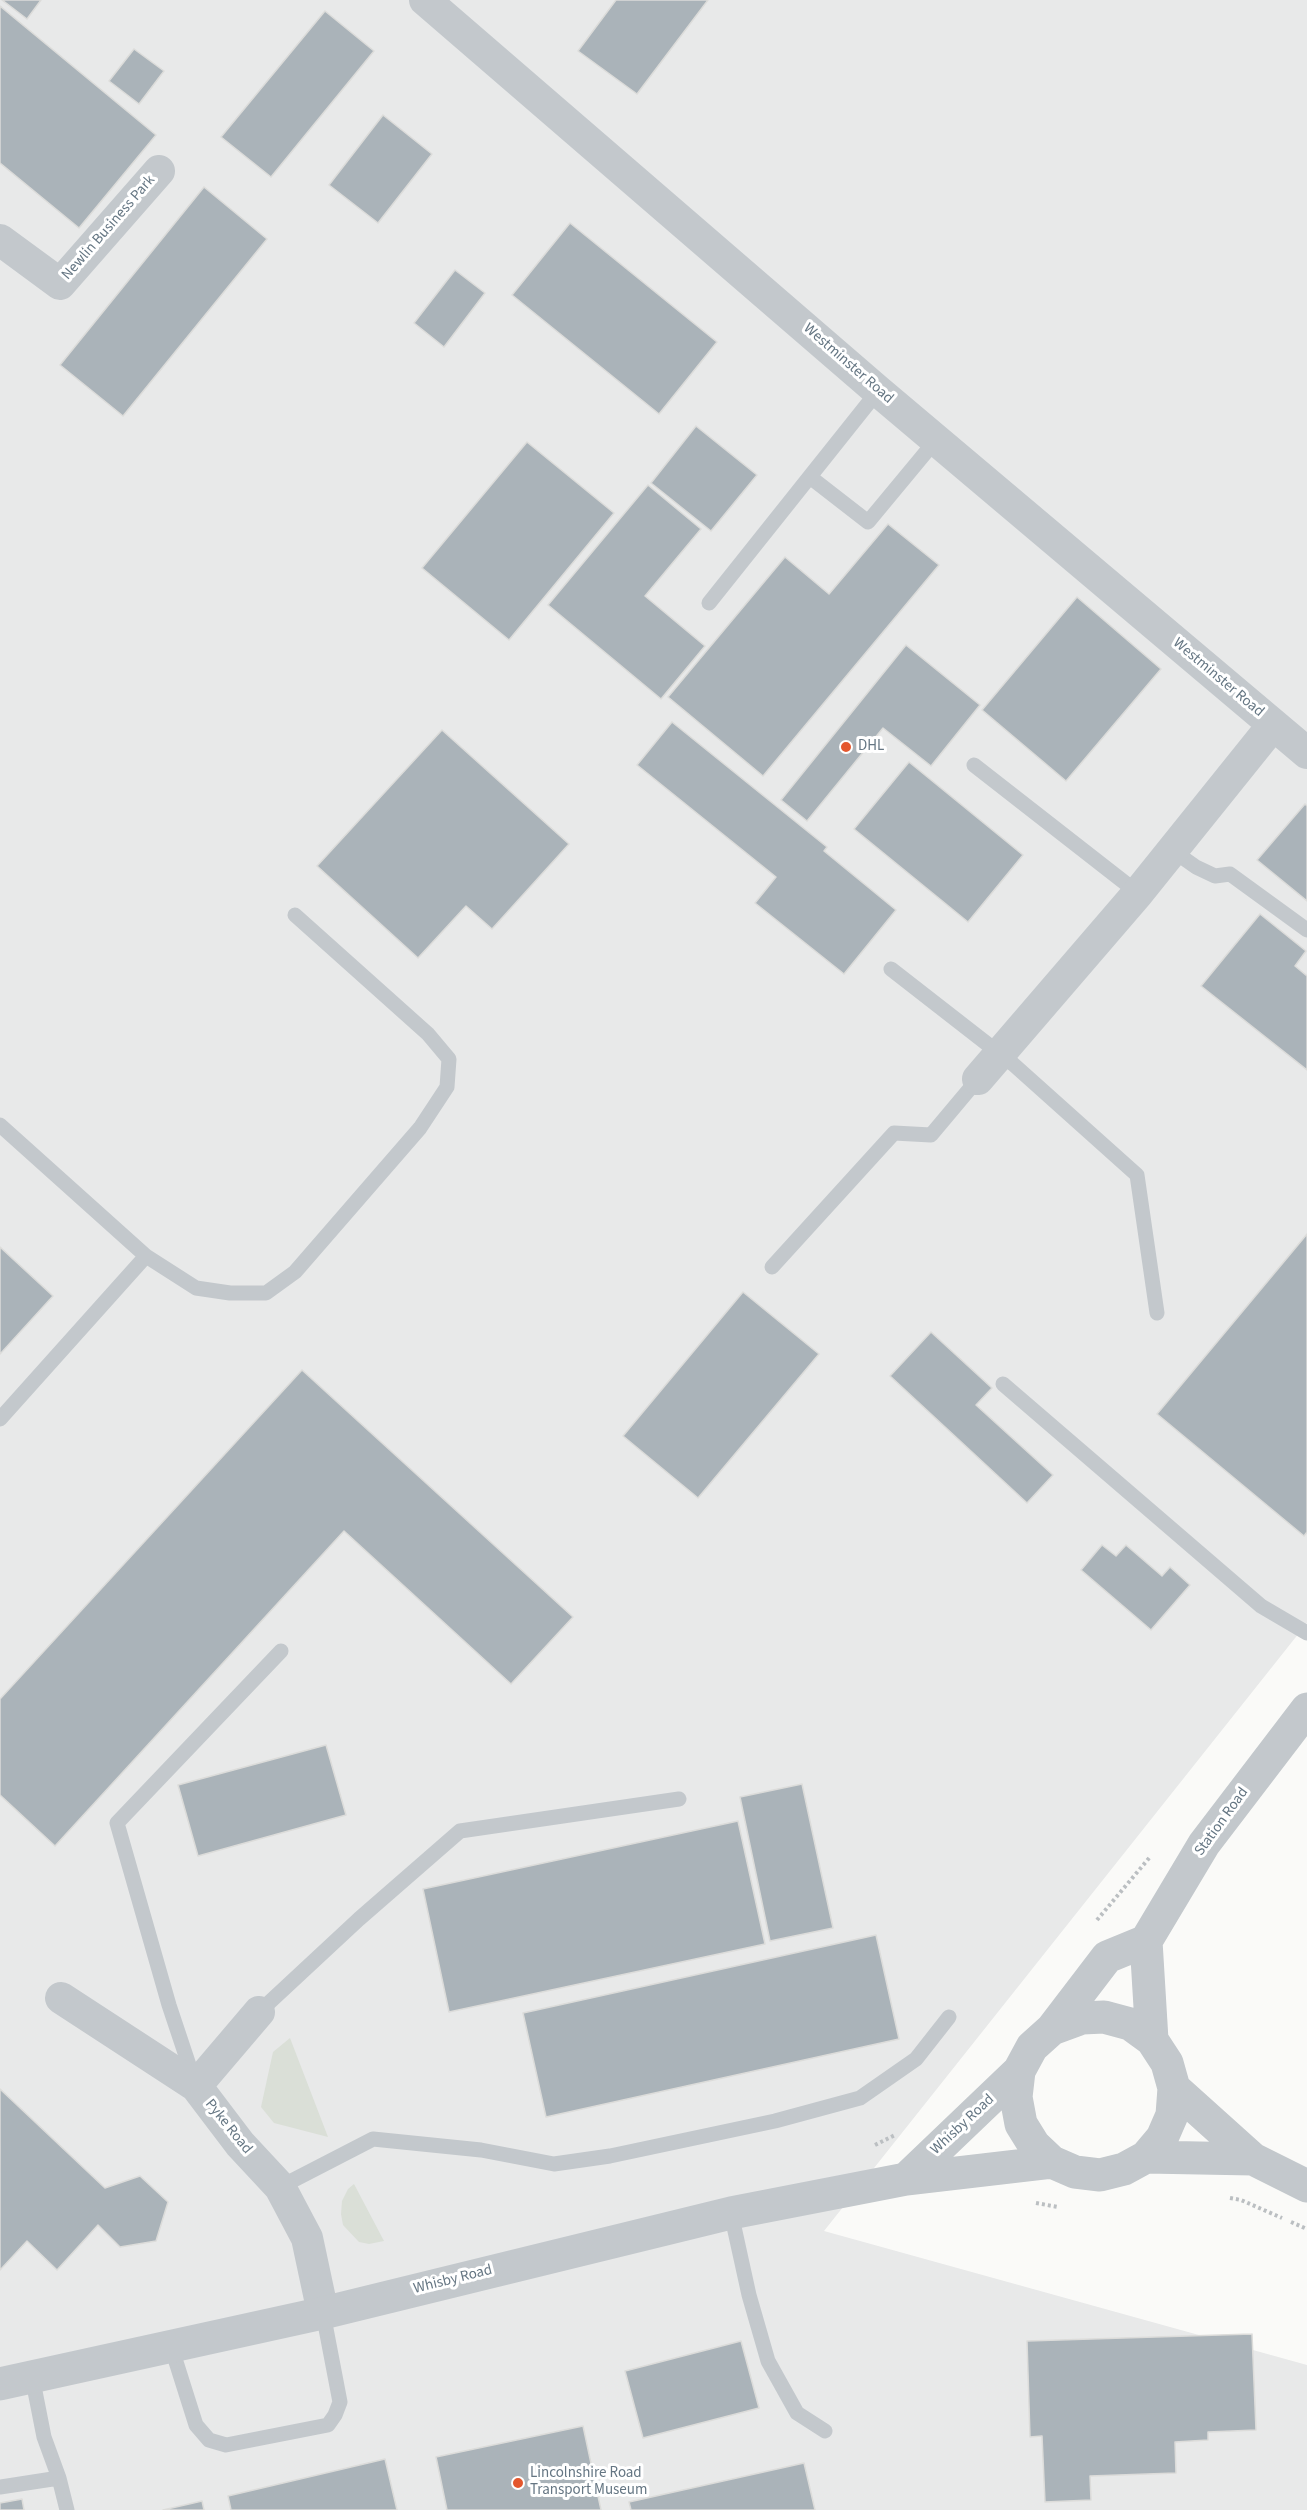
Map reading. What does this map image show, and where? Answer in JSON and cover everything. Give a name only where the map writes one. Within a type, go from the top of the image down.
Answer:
[{"type":"street","name":"Westminster Road","points":[[425,0],[878,391],[1307,753]]},
{"type":"street","name":"Newlin Business Park","points":[[0,240],[60,284],[159,171]]},
{"type":"street","name":"Westminster Road","points":[[978,1079],[1138,893],[1273,724]]},
{"type":"street","name":"Station Road","points":[[1146,1941],[1204,1844],[1307,1709]]},
{"type":"street","points":[[1052,2029],[1107,1957],[1146,1941],[1152,2040]]},
{"type":"street","name":"Pyke Road","points":[[60,1998],[196,2086],[240,2144],[280,2187],[307,2238],[323,2313]]},
{"type":"street","points":[[196,2086],[259,2012]]},
{"type":"street","name":"Whisby Road","points":[[1104,2017],[1130,2024],[1152,2040],[1167,2062],[1174,2088],[1172,2115],[1162,2138],[1146,2157],[1124,2169],[1100,2175],[1075,2172],[1052,2162],[1034,2145],[1021,2124],[1016,2097],[1020,2071],[1032,2047],[1052,2029],[1082,2018],[1104,2017]]},
{"type":"street","name":"Whisby Road","points":[[906,2179],[1020,2071]]},
{"type":"street","name":"Whisby Road","points":[[1174,2088],[1253,2159],[1307,2186]]},
{"type":"street","name":"Whisby Road","points":[[1146,2157],[1253,2159]]},
{"type":"street","name":"Whisby Road","points":[[0,2384],[323,2313],[731,2213],[906,2179],[1052,2162]]},
{"type":"lane","points":[[710,603],[878,391]]},
{"type":"lane","points":[[810,477],[868,522],[936,440]]},
{"type":"lane","points":[[974,765],[1138,893]]},
{"type":"lane","points":[[1172,850],[1196,867],[1215,876],[1230,874],[1307,930]]},
{"type":"lane","points":[[0,1125],[146,1256],[196,1288],[230,1293],[266,1293],[295,1272],[311,1254],[420,1128],[447,1087],[449,1059],[428,1034],[295,915]]},
{"type":"lane","points":[[891,969],[1012,1064],[1137,1175],[1157,1313]]},
{"type":"lane","points":[[772,1267],[894,1133],[931,1135],[978,1079]]},
{"type":"lane","points":[[0,1419],[146,1256]]},
{"type":"lane","points":[[1003,1384],[1261,1606],[1307,1633]]},
{"type":"lane","points":[[196,2086],[169,2004],[117,1823],[281,1651]]},
{"type":"lane","points":[[259,2012],[359,1918],[460,1831],[679,1800]]},
{"type":"lane","points":[[280,2187],[373,2139],[481,2150],[554,2164],[609,2156],[776,2121],[860,2098],[916,2059],[949,2017]]},
{"type":"lane","points":[[731,2213],[749,2295],[768,2361],[797,2413],[825,2431]]},
{"type":"lane","points":[[171,2346],[196,2425],[209,2440],[226,2445],[328,2425],[340,2402],[323,2313]]},
{"type":"lane","points":[[32,2376],[44,2437],[59,2478],[67,2510]]},
{"type":"lane","points":[[0,2487],[59,2478]]},
{"type":"path","points":[[1220,2197],[1241,2200],[1307,2229]]},
{"type":"path","points":[[1026,2202],[1061,2208]]},
{"type":"shaded area","points":[[0,0],[1307,0],[1307,1623],[824,2231],[1307,2365],[1307,2510],[0,2510]]},
{"type":"shaded area","points":[[290,2038],[328,2137],[274,2123],[261,2107],[273,2052]]},
{"type":"shaded area","points":[[354,2184],[384,2241],[369,2244],[359,2242],[343,2225],[342,2201],[348,2189]]},
{"type":"building","points":[[2,0],[41,0],[27,19]]},
{"type":"building","points":[[616,0],[708,0],[637,94],[578,51]]},
{"type":"building","points":[[0,6],[156,135],[79,228],[0,163]]},
{"type":"building","points":[[325,11],[374,51],[271,177],[221,137]]},
{"type":"building","points":[[134,49],[164,71],[139,104],[109,81]]},
{"type":"building","points":[[383,115],[432,154],[378,223],[329,185]]},
{"type":"building","points":[[204,187],[267,239],[123,416],[60,365]]},
{"type":"building","points":[[570,223],[717,342],[659,414],[512,295]]},
{"type":"building","points":[[455,270],[485,293],[444,347],[414,323]]},
{"type":"building","points":[[696,426],[757,475],[711,531],[651,483]]},
{"type":"building","points":[[527,442],[614,513],[509,640],[422,568]]},
{"type":"building","points":[[648,485],[701,529],[645,596],[705,646],[661,699],[548,605]]},
{"type":"building","points":[[888,524],[939,565],[763,776],[668,697],[785,557],[829,594]]},
{"type":"building","points":[[1077,597],[1161,669],[1066,781],[982,710]]},
{"type":"building","name":"DHL","points":[[906,645],[980,705],[931,766],[883,728],[807,821],[781,800]]},
{"type":"building","points":[[672,722],[827,847],[824,851],[896,910],[844,974],[755,903],[776,877],[637,765]]},
{"type":"building","points":[[442,730],[569,844],[492,929],[466,906],[418,958],[317,866]]},
{"type":"building","points":[[909,762],[1023,855],[968,922],[854,829]]},
{"type":"building","points":[[1305,804],[1307,806],[1307,901],[1257,860]]},
{"type":"building","points":[[1260,914],[1306,951],[1295,966],[1307,976],[1307,1070],[1201,986]]},
{"type":"building","points":[[1307,1234],[1307,1532],[1304,1536],[1157,1414]]},
{"type":"building","points":[[0,1247],[53,1296],[0,1354]]},
{"type":"building","points":[[743,1292],[819,1354],[698,1498],[623,1436]]},
{"type":"building","points":[[931,1332],[992,1388],[976,1405],[1053,1475],[1027,1503],[890,1376]]},
{"type":"building","points":[[302,1370],[573,1617],[511,1684],[344,1531],[55,1846],[0,1795],[0,1699]]},
{"type":"building","points":[[1102,1545],[1116,1556],[1126,1545],[1162,1576],[1170,1567],[1190,1585],[1151,1630],[1081,1570]]},
{"type":"building","points":[[326,1745],[346,1815],[198,1856],[178,1785]]},
{"type":"building","points":[[802,1784],[833,1928],[770,1941],[740,1797]]},
{"type":"building","points":[[738,1821],[765,1944],[449,2012],[423,1889]]},
{"type":"building","points":[[876,1935],[899,2039],[546,2117],[523,2013]]},
{"type":"building","points":[[0,2089],[105,2188],[140,2176],[168,2202],[156,2241],[120,2247],[98,2225],[57,2270],[27,2241],[0,2270]]},
{"type":"building","points":[[1252,2334],[1256,2430],[1208,2432],[1208,2440],[1175,2442],[1176,2473],[1090,2476],[1091,2500],[1045,2502],[1042,2436],[1030,2437],[1027,2341]]},
{"type":"building","points":[[741,2341],[759,2408],[643,2438],[625,2371]]},
{"type":"building","name":"Lincolnshire Road Transport Museum","points":[[583,2426],[601,2510],[447,2510],[436,2457]]},
{"type":"building","points":[[385,2459],[397,2510],[231,2510],[228,2496]]},
{"type":"building","points":[[804,2463],[815,2510],[631,2510],[629,2502]]},
{"type":"building","points":[[22,2499],[24,2510],[0,2510],[0,2503]]},
{"type":"building","points":[[202,2501],[204,2510],[163,2510]]},
{"type":"place","name":"DHL","points":[[846,747]]},
{"type":"place","name":"Lincolnshire Road Transport Museum","points":[[518,2483]]}]
